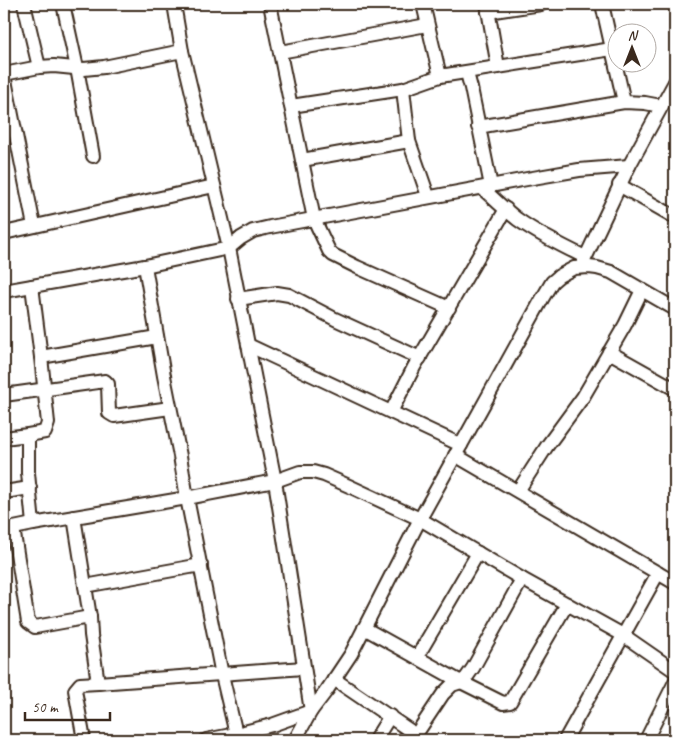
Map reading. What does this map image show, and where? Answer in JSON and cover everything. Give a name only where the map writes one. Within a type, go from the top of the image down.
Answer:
[{"type":"street","points":[[24,4],[39,67]]},
{"type":"street","points":[[64,4],[93,156]]},
{"type":"street","points":[[175,4],[182,51],[229,248],[275,481],[310,711]]},
{"type":"street","points":[[270,4],[314,219],[326,245],[333,255],[448,308]]},
{"type":"street","points":[[423,4],[440,76]]},
{"type":"street","points":[[498,68],[488,8],[541,4]]},
{"type":"street","points":[[602,4],[606,22]]},
{"type":"street","points":[[280,52],[427,25]]},
{"type":"street","points":[[291,106],[403,89],[440,76],[606,49]]},
{"type":"street","points":[[34,226],[4,75],[39,67],[54,66],[84,69],[104,67],[182,51]]},
{"type":"street","points":[[617,72],[624,102]]},
{"type":"street","points":[[467,73],[478,127],[486,187],[506,209],[526,225],[559,244],[583,262],[611,272],[675,309]]},
{"type":"street","points":[[295,740],[310,711],[350,654],[420,519],[552,282],[583,262],[629,166],[675,82]]},
{"type":"street","points":[[403,89],[409,141],[428,196]]},
{"type":"street","points":[[478,127],[624,102],[661,106]]},
{"type":"street","points":[[302,160],[409,141]]},
{"type":"street","points":[[4,291],[145,266],[229,248],[241,238],[254,231],[428,196],[579,170],[629,166]]},
{"type":"street","points":[[4,233],[214,186]]},
{"type":"street","points":[[619,186],[675,217]]},
{"type":"street","points":[[391,412],[448,308],[506,209]]},
{"type":"street","points":[[145,266],[156,337],[200,565],[236,734]]},
{"type":"street","points":[[4,438],[45,432],[48,423],[32,286]]},
{"type":"street","points":[[518,491],[547,446],[583,397],[625,325],[642,290]]},
{"type":"street","points":[[238,299],[277,293],[289,295],[335,319],[420,358]]},
{"type":"street","points":[[41,357],[156,337]]},
{"type":"street","points":[[248,345],[391,412],[458,450],[518,491],[675,583]]},
{"type":"street","points":[[609,352],[675,390]]},
{"type":"street","points":[[4,396],[105,381],[108,384],[109,413],[114,416],[170,408]]},
{"type":"street","points":[[28,435],[28,473],[33,524]]},
{"type":"street","points":[[90,617],[35,627],[28,622],[8,529],[187,498],[275,481],[300,472],[313,472],[324,475],[420,519],[623,635],[675,671]]},
{"type":"street","points":[[4,492],[30,488]]},
{"type":"street","points":[[74,517],[90,617],[98,683]]},
{"type":"street","points":[[417,657],[478,553]]},
{"type":"street","points":[[85,586],[200,565]]},
{"type":"street","points":[[569,739],[623,635],[658,573]]},
{"type":"street","points":[[334,679],[390,716],[409,730],[416,738],[443,694],[452,685],[466,678],[473,668],[522,578]]},
{"type":"street","points":[[364,628],[503,703],[510,702],[567,604]]},
{"type":"street","points":[[84,740],[75,690],[80,684],[304,668]]},
{"type":"street","points":[[646,740],[675,682]]},
{"type":"street","points":[[206,740],[280,722],[310,711]]},
{"type":"street","points":[[375,740],[390,716]]}]
